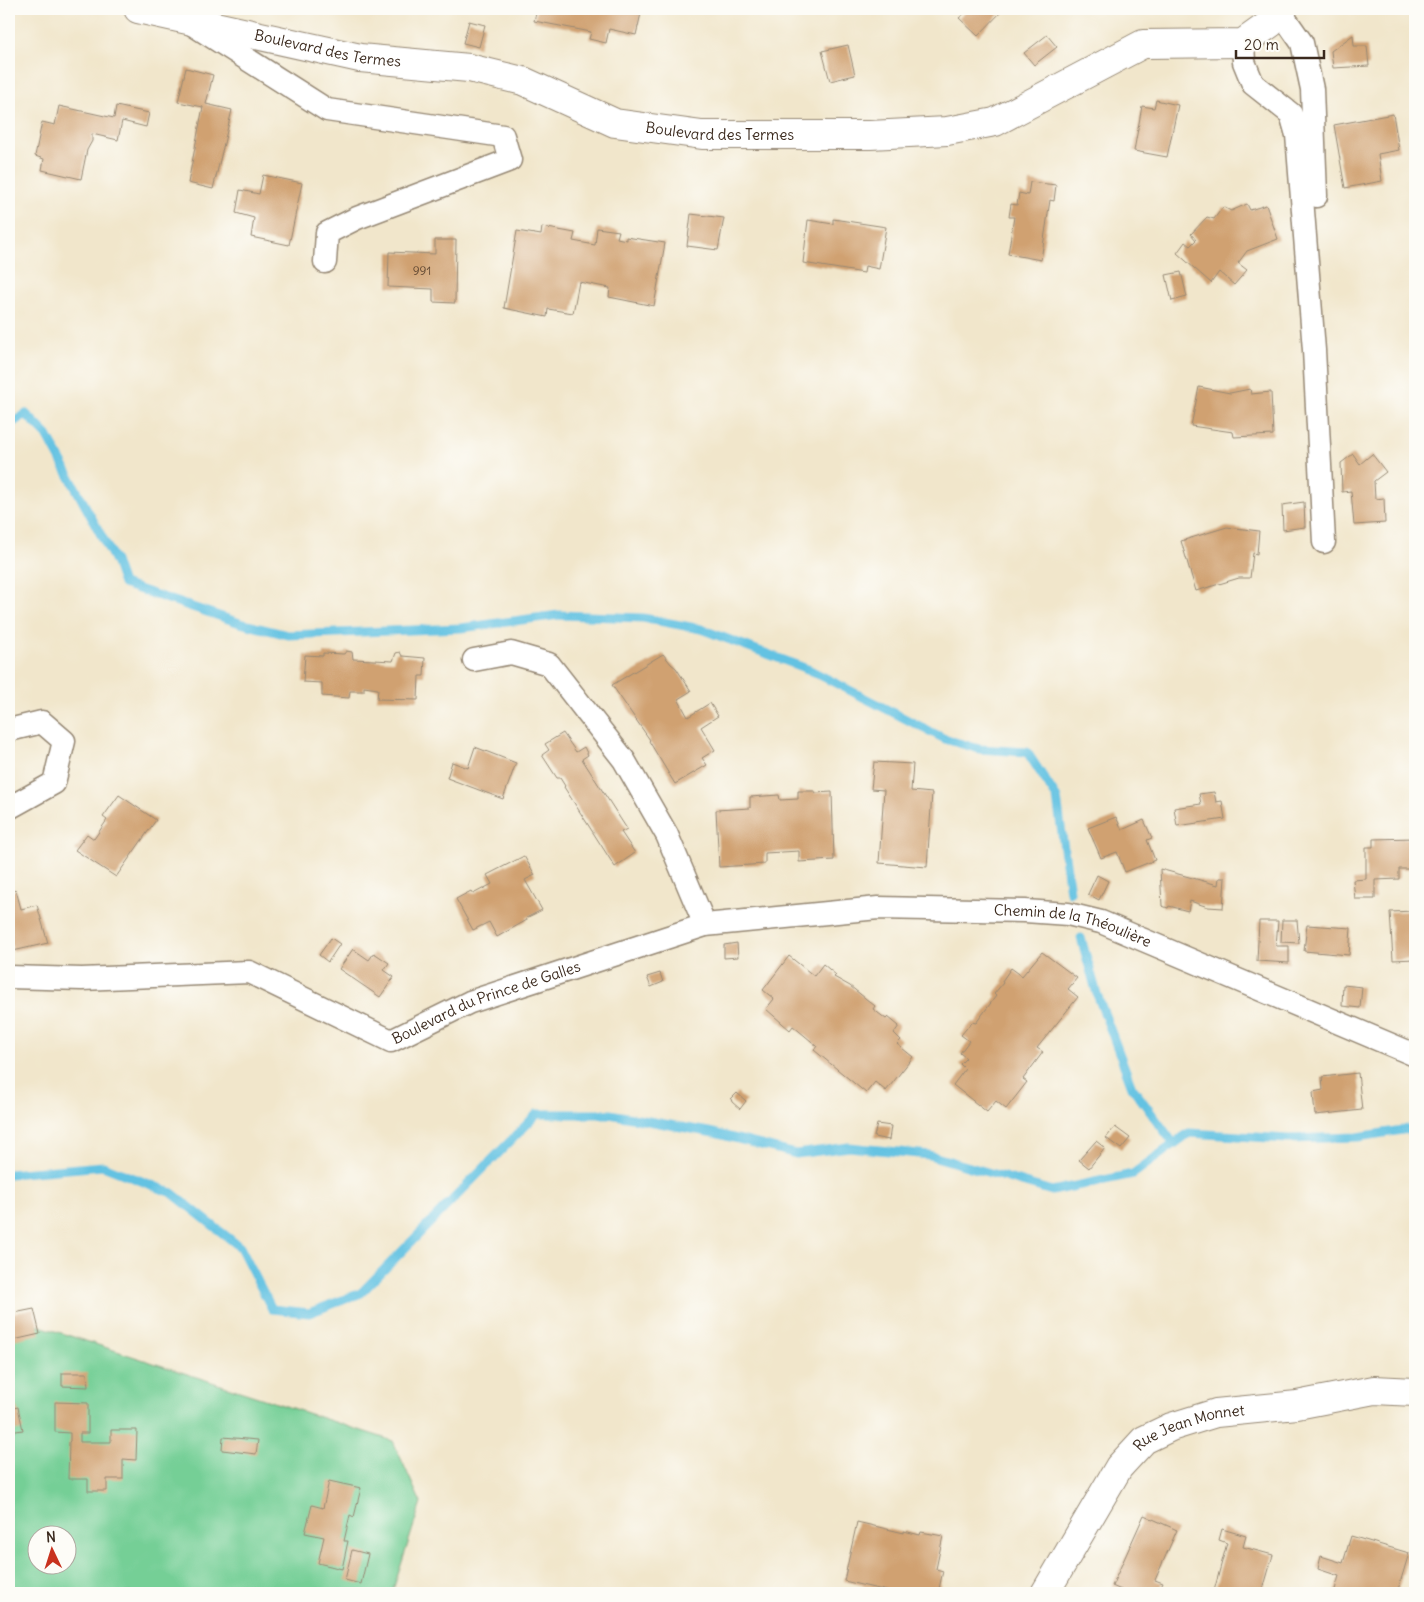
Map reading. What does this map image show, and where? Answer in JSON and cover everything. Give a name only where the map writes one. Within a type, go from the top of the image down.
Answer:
[{"type":"street","name":"Boulevard des Termes","points":[[138,9],[360,58],[469,68],[524,81],[615,122],[702,135],[870,135],[947,132],[995,122],[1143,44],[1243,43]]},
{"type":"street","points":[[1324,542],[1314,350],[1297,135],[1290,114],[1253,84],[1244,62],[1243,43],[1271,23],[1282,11],[1302,43],[1312,89],[1316,200],[1334,437]]},
{"type":"street","points":[[183,18],[327,110],[503,136],[510,160],[357,218],[328,233],[325,262]]},
{"type":"street","points":[[474,660],[511,653],[549,664],[624,760],[667,835],[706,925]]},
{"type":"street","points":[[9,730],[42,722],[64,741],[54,783],[9,808]]},
{"type":"street","name":"Chemin de la Théoulière","points":[[706,925],[878,908],[1025,911],[1068,914],[1101,922],[1415,1055]]},
{"type":"street","name":"Boulevard du Prince de Galles","points":[[9,978],[82,979],[250,972],[391,1041],[470,1002],[706,925]]},
{"type":"street","name":"Rue Jean Monnet","points":[[1046,1593],[1119,1467],[1144,1440],[1171,1427],[1216,1414],[1297,1405],[1374,1390],[1415,1392]]},
{"type":"green space","points":[[9,1316],[393,1441],[421,1503],[392,1593],[9,1593]]},
{"type":"building","points":[[537,9],[642,9],[636,35],[609,29],[606,43],[589,39],[591,32],[534,21]]},
{"type":"building","points":[[962,9],[1003,10],[978,36],[959,18],[966,12]]},
{"type":"building","points":[[469,21],[485,25],[479,47],[463,43]]},
{"type":"building","points":[[1047,35],[1057,47],[1034,65],[1024,53]]},
{"type":"building","points":[[1353,35],[1354,46],[1367,46],[1369,66],[1333,68],[1331,51]]},
{"type":"building","points":[[848,45],[855,75],[830,81],[822,51]]},
{"type":"building","points":[[186,68],[213,75],[206,104],[232,110],[213,189],[188,183],[203,107],[178,102]]},
{"type":"building","points":[[1156,100],[1178,105],[1167,157],[1134,151],[1142,106],[1154,108]]},
{"type":"building","points":[[59,106],[114,118],[116,106],[149,113],[146,127],[122,121],[118,140],[92,134],[92,141],[87,150],[81,179],[42,170],[44,159],[35,156],[42,122],[55,125]]},
{"type":"building","points":[[1393,114],[1399,150],[1378,154],[1382,181],[1345,188],[1334,125]]},
{"type":"building","points":[[263,175],[302,183],[289,245],[251,237],[254,218],[236,213],[240,190],[259,194]]},
{"type":"building","points":[[1030,182],[1056,185],[1054,201],[1050,200],[1041,260],[1008,254],[1014,217],[1009,217],[1011,204],[1017,205],[1019,193],[1028,195]]},
{"type":"building","points":[[1247,204],[1250,210],[1266,205],[1278,239],[1247,251],[1238,263],[1247,270],[1234,285],[1219,272],[1211,283],[1177,253],[1185,242],[1190,246],[1196,240],[1191,234],[1207,217],[1214,219],[1223,207],[1231,211]]},
{"type":"building","points":[[691,214],[724,218],[718,250],[687,246]]},
{"type":"building","points":[[833,219],[886,227],[879,269],[865,266],[864,273],[803,263],[808,220],[833,224]]},
{"type":"building","points":[[542,227],[575,233],[573,241],[595,245],[597,228],[619,231],[617,238],[626,240],[626,237],[665,243],[654,306],[609,297],[610,288],[579,282],[573,313],[548,309],[547,317],[504,308],[517,231],[541,235]]},
{"type":"building","points":[[435,240],[456,240],[455,303],[433,302],[433,289],[388,287],[389,252],[435,254]]},
{"type":"building","points":[[1181,272],[1187,297],[1172,301],[1166,275]]},
{"type":"building","points":[[1199,387],[1230,393],[1250,389],[1251,394],[1271,392],[1273,435],[1234,437],[1233,432],[1191,426]]},
{"type":"building","points":[[1353,454],[1360,464],[1372,454],[1386,472],[1374,481],[1375,499],[1384,498],[1385,523],[1354,525],[1351,491],[1342,492],[1341,463]]},
{"type":"building","points":[[1304,502],[1305,527],[1283,530],[1282,505]]},
{"type":"building","points":[[1227,527],[1259,531],[1257,554],[1253,553],[1250,578],[1239,578],[1196,591],[1181,541]]},
{"type":"building","points":[[346,651],[352,652],[353,659],[393,661],[396,653],[400,652],[402,656],[425,658],[424,676],[419,676],[418,700],[377,699],[378,689],[364,687],[364,691],[350,691],[349,698],[322,696],[322,683],[303,682],[305,655],[323,656],[323,653],[344,654]]},
{"type":"building","points":[[663,654],[676,668],[691,691],[678,699],[688,717],[710,703],[718,716],[701,727],[715,750],[702,758],[707,765],[675,784],[650,740],[612,685]]},
{"type":"building","points":[[563,733],[576,752],[584,747],[588,755],[582,759],[627,829],[621,832],[635,853],[615,867],[560,778],[557,778],[542,755],[549,750],[545,744]]},
{"type":"building","points":[[475,747],[516,763],[503,799],[447,778],[452,762],[468,768]]},
{"type":"building","points":[[874,762],[913,764],[911,791],[932,793],[927,867],[879,863],[884,790],[871,789]]},
{"type":"building","points":[[798,791],[832,792],[834,860],[799,862],[799,851],[765,853],[765,864],[719,867],[716,810],[750,808],[750,797],[779,795],[780,800],[798,799]]},
{"type":"building","points":[[1214,792],[1216,802],[1222,801],[1225,819],[1177,826],[1174,808],[1201,804],[1199,794]]},
{"type":"building","points":[[119,795],[156,820],[116,877],[75,850],[87,834],[94,839],[107,820],[103,817]]},
{"type":"building","points":[[1116,817],[1122,830],[1144,820],[1152,838],[1147,840],[1155,860],[1125,872],[1117,852],[1101,858],[1088,828]]},
{"type":"building","points":[[1415,838],[1415,869],[1399,869],[1399,879],[1375,880],[1375,899],[1355,899],[1353,880],[1366,879],[1366,847],[1373,847],[1373,839]]},
{"type":"building","points":[[524,856],[535,875],[525,880],[542,910],[497,937],[489,922],[473,930],[456,899],[471,891],[473,894],[492,884],[487,875]]},
{"type":"building","points":[[1160,869],[1218,885],[1219,878],[1225,878],[1223,908],[1208,907],[1190,901],[1188,911],[1162,906]]},
{"type":"building","points":[[1097,875],[1108,881],[1099,900],[1088,894]]},
{"type":"building","points":[[16,890],[21,909],[37,905],[48,943],[13,951],[9,938],[9,892]]},
{"type":"building","points":[[1415,911],[1415,959],[1393,960],[1390,912]]},
{"type":"building","points":[[1282,920],[1297,920],[1299,943],[1281,942]]},
{"type":"building","points":[[1259,921],[1278,921],[1276,946],[1289,946],[1289,963],[1257,961]]},
{"type":"building","points":[[1307,925],[1351,928],[1349,955],[1304,951]]},
{"type":"building","points":[[331,938],[340,944],[328,962],[319,955]]},
{"type":"building","points":[[737,943],[738,957],[724,958],[724,945]]},
{"type":"building","points":[[353,949],[369,960],[374,953],[389,963],[384,970],[394,977],[380,997],[339,969]]},
{"type":"building","points":[[1042,952],[1077,978],[1068,989],[1078,997],[1037,1048],[1043,1052],[1023,1079],[1027,1082],[1006,1109],[996,1101],[987,1112],[953,1085],[965,1069],[960,1064],[966,1058],[960,1053],[969,1041],[961,1035],[972,1022],[976,1023],[996,996],[994,994],[1003,983],[1002,981],[1011,968],[1022,976]]},
{"type":"building","points":[[789,956],[814,976],[823,964],[836,975],[834,977],[850,986],[875,1006],[873,1009],[886,1019],[888,1017],[899,1026],[894,1033],[901,1040],[897,1044],[913,1057],[886,1091],[875,1082],[866,1093],[814,1050],[817,1046],[793,1026],[790,1030],[766,1009],[774,999],[763,990]]},
{"type":"building","points":[[660,973],[663,982],[651,987],[647,977]]},
{"type":"building","points":[[1343,985],[1362,987],[1360,1008],[1342,1006]]},
{"type":"building","points":[[1358,1073],[1362,1110],[1315,1115],[1313,1092],[1323,1090],[1322,1077]]},
{"type":"building","points":[[737,1093],[746,1101],[740,1109],[731,1099]]},
{"type":"building","points":[[877,1124],[891,1126],[889,1140],[874,1137]]},
{"type":"building","points":[[1115,1127],[1130,1138],[1121,1149],[1106,1138]]},
{"type":"building","points":[[1096,1141],[1105,1148],[1089,1168],[1079,1160]]},
{"type":"building","points":[[34,1309],[40,1334],[9,1341],[9,1314]]},
{"type":"building","points":[[62,1373],[87,1373],[88,1387],[62,1386]]},
{"type":"building","points":[[55,1402],[88,1403],[88,1433],[80,1433],[80,1442],[111,1442],[111,1430],[137,1430],[136,1460],[123,1459],[123,1479],[107,1479],[107,1491],[88,1491],[88,1479],[68,1479],[70,1433],[55,1432]]},
{"type":"building","points":[[18,1407],[23,1430],[9,1432],[9,1409]]},
{"type":"building","points":[[223,1437],[258,1440],[256,1454],[222,1450]]},
{"type":"building","points":[[329,1481],[361,1488],[354,1517],[350,1515],[344,1541],[348,1541],[342,1569],[318,1563],[324,1537],[305,1533],[312,1505],[323,1508]]},
{"type":"building","points":[[1144,1515],[1177,1530],[1155,1580],[1163,1583],[1158,1593],[1128,1593],[1112,1586]]},
{"type":"building","points":[[857,1522],[904,1533],[904,1531],[920,1535],[921,1532],[943,1536],[936,1569],[943,1571],[938,1593],[887,1593],[887,1591],[844,1581]]},
{"type":"building","points":[[1222,1529],[1246,1536],[1243,1547],[1273,1555],[1262,1593],[1220,1593],[1214,1591],[1227,1543],[1219,1540]]},
{"type":"building","points":[[1351,1536],[1409,1553],[1397,1593],[1334,1593],[1339,1576],[1318,1569],[1321,1556],[1343,1563]]},
{"type":"building","points":[[352,1550],[368,1554],[361,1584],[345,1580]]},
{"type":"waterway","points":[[9,425],[26,414],[47,435],[115,561],[123,584],[240,623],[288,635],[461,628],[559,615],[643,618],[701,629],[810,670],[945,739],[979,749],[1027,752],[1057,798],[1070,892]]},
{"type":"waterway","points":[[1081,938],[1097,994],[1132,1087],[1174,1144]]},
{"type":"waterway","points":[[9,1174],[103,1166],[172,1193],[240,1247],[272,1309],[309,1313],[361,1293],[537,1114],[610,1114],[714,1133],[796,1154],[849,1147],[929,1155],[1052,1191],[1133,1174],[1189,1133],[1288,1139],[1358,1137],[1415,1128]]}]
